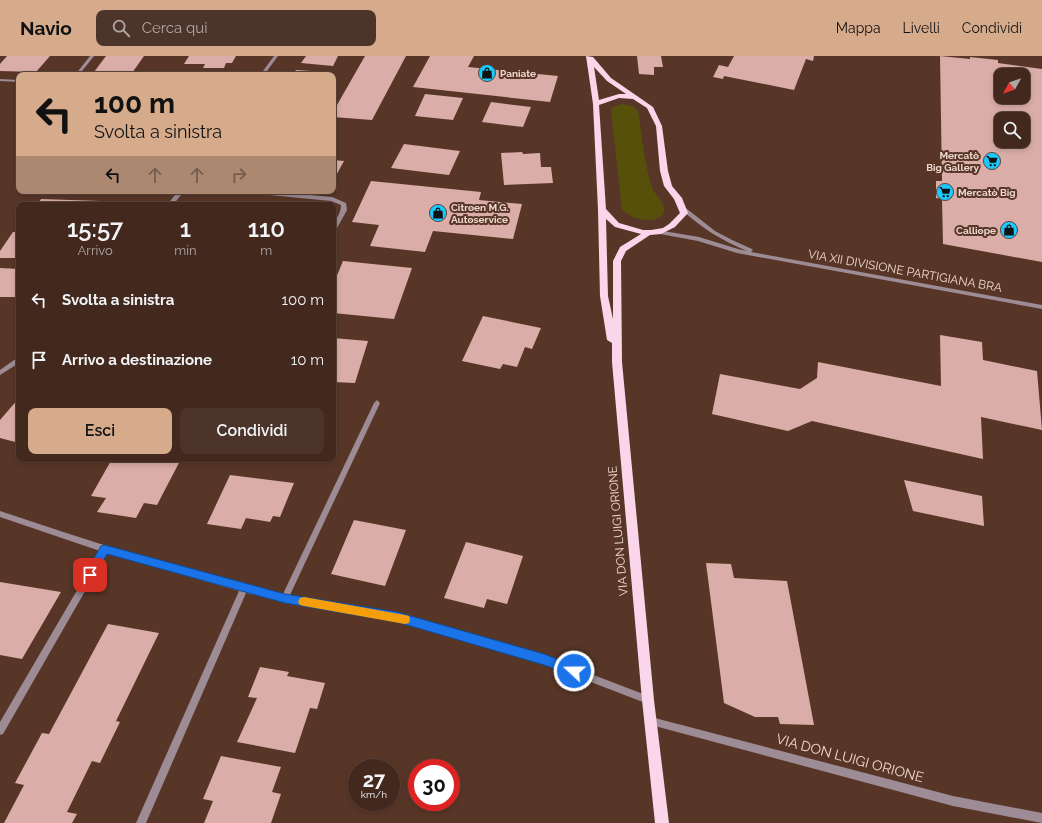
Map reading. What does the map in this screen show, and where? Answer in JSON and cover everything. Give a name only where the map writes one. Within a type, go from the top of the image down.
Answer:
[{"type":"main road","name":"VIA DON LUIGI ORIONE","points":[[589,56],[602,76],[650,107],[659,126],[664,170],[668,186],[678,198],[684,213],[678,222],[667,229],[648,234],[623,249],[617,261],[617,362],[648,700],[652,722],[662,823]]},
{"type":"main road","name":"VIA DON LUIGI ORIONE","points":[[589,56],[596,104],[602,210],[604,296],[617,362]]},
{"type":"main road","points":[[596,104],[606,99],[619,96],[635,97]]},
{"type":"main road","name":"VIA DON LUIGI ORIONE","points":[[602,210],[616,224],[648,234]]},
{"type":"street","points":[[79,72],[92,56]]},
{"type":"street","points":[[264,72],[276,56]]},
{"type":"street","points":[[0,80],[16,81]]},
{"type":"street","points":[[172,202],[179,194]]},
{"type":"street","points":[[281,194],[339,201],[344,204],[344,210],[336,225]]},
{"type":"street","name":"VIA XII DIVISIONE PARTIGIANA BRA","points":[[681,206],[706,228],[718,236],[765,256]]},
{"type":"street","name":"VIA XII DIVISIONE PARTIGIANA BRA","points":[[657,232],[685,235],[737,251],[1042,307]]},
{"type":"street","points":[[0,374],[16,362]]},
{"type":"street","points":[[285,598],[377,404]]},
{"type":"street","points":[[0,514],[105,549],[244,588],[285,598],[397,617],[544,660],[648,700]]},
{"type":"street","points":[[0,731],[105,549]]},
{"type":"street","points":[[141,823],[244,588]]},
{"type":"street","name":"VIA DON LUIGI ORIONE","points":[[652,722],[953,801],[1042,818]]},
{"type":"shaded area","points":[[622,104],[632,106],[638,111],[649,178],[653,190],[662,202],[664,208],[661,216],[656,219],[644,220],[637,218],[626,213],[622,209],[611,110],[613,107]]},
{"type":"building","points":[[7,56],[50,56],[36,72],[0,71],[0,64]]},
{"type":"building","points":[[106,56],[144,56],[133,72],[94,72]]},
{"type":"building","points":[[189,56],[236,56],[232,63],[226,63],[224,68],[203,68],[205,64],[184,64]]},
{"type":"building","points":[[306,56],[338,56],[333,66],[301,63]]},
{"type":"building","points":[[365,56],[406,56],[372,120],[336,117],[336,107]]},
{"type":"building","points":[[430,56],[474,56],[468,67],[558,76],[550,102],[413,87]]},
{"type":"building","points":[[637,56],[661,56],[663,67],[654,67],[654,75],[639,74]]},
{"type":"building","points":[[734,56],[814,56],[813,61],[806,59],[794,90],[724,76],[723,79],[713,77],[719,65],[728,67]]},
{"type":"building","name":"Mercatò Big Gallery","points":[[940,56],[998,60],[998,63],[1042,69],[1042,262],[943,244],[942,199],[936,198],[936,181],[942,181]]},
{"type":"building","points":[[296,70],[327,72],[294,72]]},
{"type":"building","points":[[425,94],[463,98],[453,120],[415,116]]},
{"type":"building","points":[[491,102],[531,107],[523,127],[482,122]]},
{"type":"building","points":[[404,144],[460,151],[449,175],[391,168]]},
{"type":"building","points":[[522,152],[523,154],[540,153],[541,167],[551,167],[553,183],[504,185],[501,153]]},
{"type":"building","points":[[336,160],[344,161],[336,176]]},
{"type":"building","name":"Citroen M.G. Autoservice","points":[[371,181],[481,192],[479,200],[522,204],[513,239],[433,231],[425,252],[370,246],[379,225],[352,222]]},
{"type":"building","points":[[41,199],[101,201],[100,202],[39,202]]},
{"type":"building","points":[[13,232],[16,232],[16,258],[0,258],[0,251]]},
{"type":"building","points":[[343,261],[412,268],[394,319],[336,313],[336,278]]},
{"type":"building","points":[[0,268],[16,269],[16,297],[0,297]]},
{"type":"building","points":[[483,316],[541,328],[532,349],[525,347],[517,367],[503,364],[500,369],[462,361]]},
{"type":"building","points":[[940,335],[982,342],[983,360],[1037,371],[1042,430],[981,417],[983,459],[812,421],[788,431],[712,414],[720,374],[800,389],[817,378],[818,362],[941,386]]},
{"type":"building","points":[[336,338],[368,341],[355,383],[336,382]]},
{"type":"building","points":[[16,401],[16,442],[0,438],[0,420]]},
{"type":"building","points":[[110,462],[179,462],[157,505],[144,503],[136,518],[97,512],[106,498],[91,496]]},
{"type":"building","points":[[230,475],[294,483],[280,517],[273,516],[270,522],[246,518],[241,529],[207,524]]},
{"type":"building","points":[[904,480],[982,496],[984,526],[913,511]]},
{"type":"building","points":[[354,520],[406,530],[385,586],[331,574]]},
{"type":"building","points":[[466,542],[523,556],[507,604],[487,599],[484,608],[444,598]]},
{"type":"building","points":[[706,563],[731,564],[734,578],[787,581],[814,725],[780,724],[778,717],[755,717],[724,703]]},
{"type":"building","points":[[0,582],[61,592],[22,659],[0,655]]},
{"type":"building","points":[[108,624],[159,633],[116,721],[120,722],[100,763],[92,761],[67,812],[77,814],[72,823],[4,823],[24,785],[15,783],[42,733],[49,734]]},
{"type":"building","points":[[260,667],[289,672],[287,676],[325,683],[317,709],[310,708],[295,753],[237,742],[257,698],[248,697]]},
{"type":"building","points":[[221,756],[281,767],[272,792],[281,794],[271,823],[204,823],[213,801],[203,799]]},
{"type":"slow traffic","points":[[304,602],[405,619]]},
{"type":"place","name":"Paniate","points":[[487,73]]},
{"type":"place","name":"Mercatò Big Gallery","points":[[992,161]]},
{"type":"place","name":"Mercatò Big","points":[[945,192]]},
{"type":"place","name":"Citroen M.G. Autoservice","points":[[438,213]]},
{"type":"place","name":"Calliope","points":[[1009,230]]},
{"type":"route","points":[[90,575],[105,549],[285,598],[397,617],[544,660],[574,671]]}]
